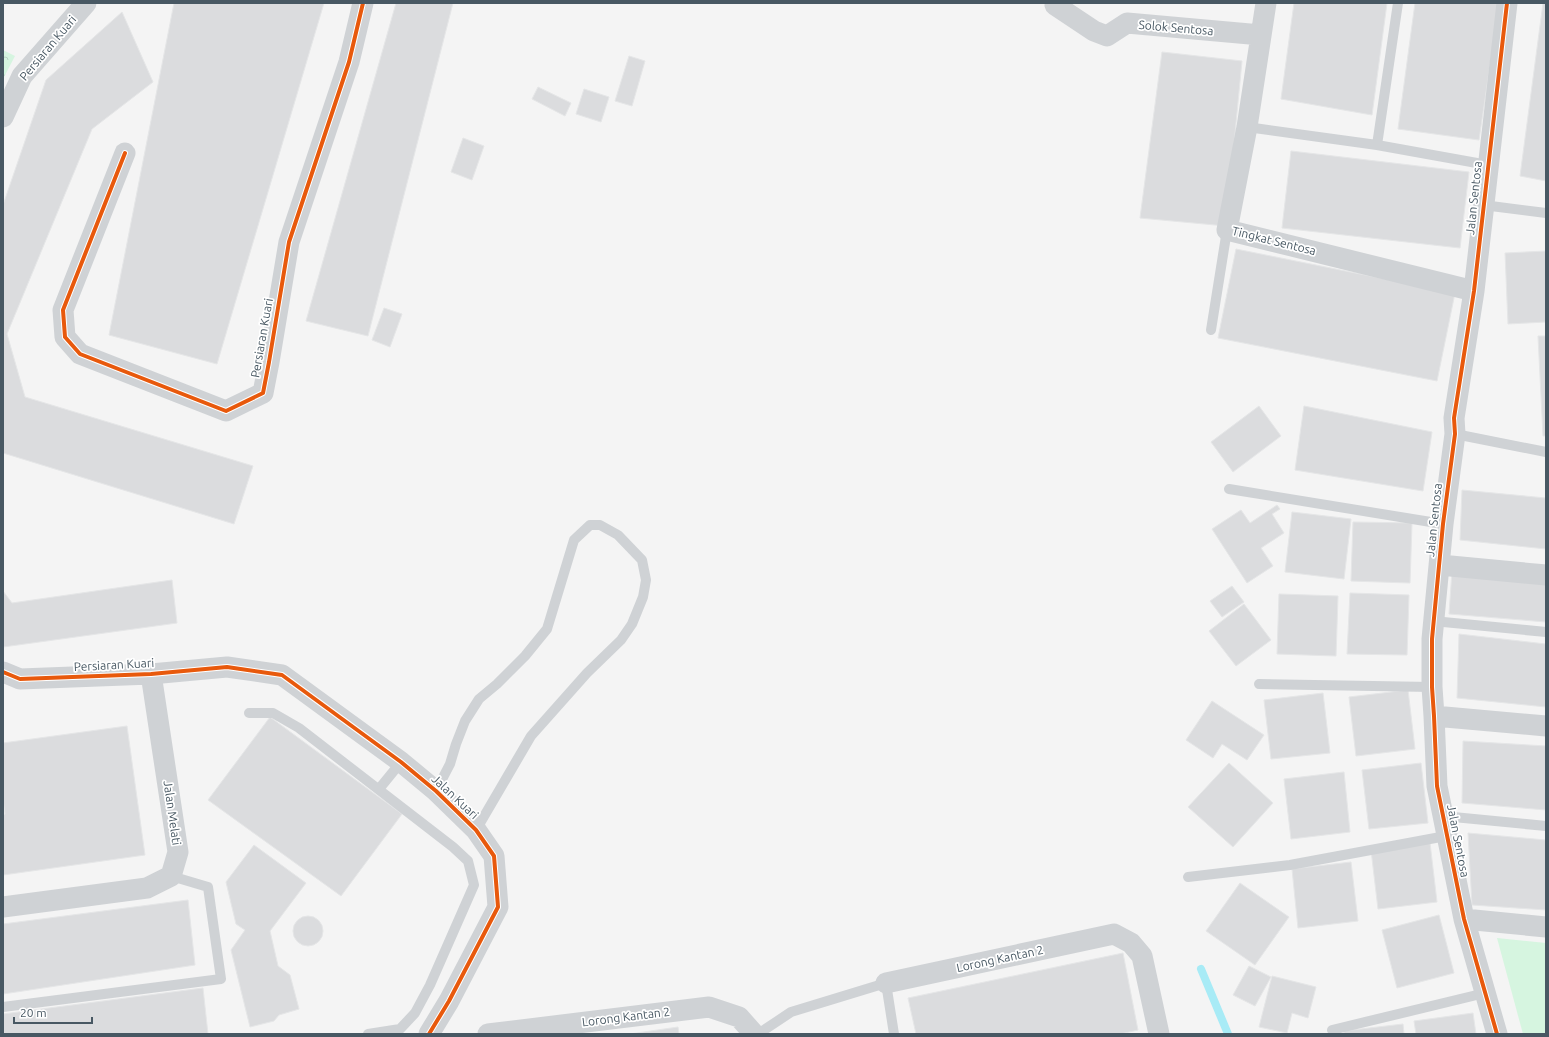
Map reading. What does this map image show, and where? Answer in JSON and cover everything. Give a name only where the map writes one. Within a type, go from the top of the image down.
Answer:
[{"type":"street","name":"Persiaran Kuari","points":[[3,117],[22,76],[86,3]]},
{"type":"street","name":"Persiaran Kuari","points":[[125,154],[63,310],[66,337],[80,354],[226,411],[262,393],[269,362],[289,242],[349,62],[363,3]]},
{"type":"street","name":"Tingkat Sentosa","points":[[1266,3],[1247,127],[1226,230],[1474,291]]},
{"type":"street","name":"Jalan Sentosa","points":[[1497,1034],[1464,919],[1437,786],[1432,688],[1432,639],[1443,524],[1454,434],[1454,418],[1474,291],[1507,3]]},
{"type":"street","name":"Solok Sentosa","points":[[1055,5],[1094,31],[1107,36],[1127,23],[1261,35]]},
{"type":"street","points":[[1440,565],[1546,575]]},
{"type":"street","name":"Persiaran Kuari","points":[[3,672],[20,679],[151,674],[227,667]]},
{"type":"street","name":"Jalan Kuari","points":[[227,667],[282,675],[401,762],[436,791],[476,830],[494,856],[498,906],[449,1001],[429,1034]]},
{"type":"street","name":"Jalan Melati","points":[[151,674],[178,852],[171,876]]},
{"type":"street","points":[[1434,716],[1546,726]]},
{"type":"street","points":[[3,907],[147,888],[171,876]]},
{"type":"street","points":[[1464,919],[1546,927]]},
{"type":"street","name":"Lorong Kantan 2","points":[[886,983],[1114,934],[1131,943],[1142,956],[1159,1034]]},
{"type":"street","name":"Lorong Kantan 2","points":[[488,1034],[709,1007],[739,1017],[754,1034]]},
{"type":"lane","points":[[1377,145],[1398,3]]},
{"type":"lane","points":[[1247,127],[1377,145],[1488,165]]},
{"type":"lane","points":[[1484,205],[1546,213]]},
{"type":"lane","points":[[1211,330],[1226,230]]},
{"type":"lane","points":[[1454,434],[1546,452]]},
{"type":"lane","points":[[1229,489],[1443,524]]},
{"type":"lane","points":[[436,791],[450,764],[465,721],[478,699],[497,684],[525,656],[546,629],[574,540],[590,525],[600,525],[618,535],[642,560],[646,580],[642,597],[632,624],[621,640],[587,673],[530,736],[476,830]]},
{"type":"lane","points":[[1434,621],[1546,632]]},
{"type":"lane","points":[[1259,684],[1432,688]]},
{"type":"lane","points":[[250,712],[273,713],[299,728],[453,846],[468,861],[474,885],[430,985],[415,1013],[400,1029],[368,1034]]},
{"type":"lane","points":[[379,789],[401,762]]},
{"type":"lane","points":[[1188,877],[1290,865],[1444,826],[1546,826]]},
{"type":"lane","points":[[3,1007],[221,979],[208,888],[171,876]]},
{"type":"lane","points":[[758,1034],[791,1012],[886,983],[894,1034]]},
{"type":"lane","points":[[1332,1030],[1485,993]]},
{"type":"green space","points":[[3,50],[15,56],[3,79]]},
{"type":"green space","points":[[1497,938],[1546,943],[1546,1034],[1523,1034]]},
{"type":"building","points":[[174,3],[324,3],[217,364],[109,335]]},
{"type":"building","points":[[396,3],[453,3],[368,336],[306,321]]},
{"type":"building","points":[[1294,3],[1387,3],[1372,115],[1281,99]]},
{"type":"building","points":[[1415,3],[1499,3],[1479,140],[1398,129]]},
{"type":"building","points":[[1543,3],[1546,3],[1546,181],[1520,176]]},
{"type":"building","points":[[122,12],[153,82],[92,129],[7,334],[25,397],[253,466],[234,524],[3,453],[3,205],[46,80]]},
{"type":"building","points":[[1162,52],[1242,61],[1226,226],[1140,218]]},
{"type":"building","points":[[629,56],[645,61],[632,106],[615,101]]},
{"type":"building","points":[[538,87],[571,103],[565,116],[532,99]]},
{"type":"building","points":[[584,89],[609,97],[601,122],[576,114]]},
{"type":"building","points":[[463,138],[484,146],[472,180],[451,172]]},
{"type":"building","points":[[1291,151],[1469,172],[1460,248],[1282,228]]},
{"type":"building","points":[[1236,249],[1455,293],[1437,381],[1218,338]]},
{"type":"building","points":[[1546,251],[1546,322],[1508,324],[1505,253]]},
{"type":"building","points":[[384,308],[402,314],[390,347],[372,340]]},
{"type":"building","points":[[1538,336],[1546,336],[1546,436],[1543,436]]},
{"type":"building","points":[[1259,406],[1281,436],[1233,472],[1211,442]]},
{"type":"building","points":[[1304,406],[1432,432],[1423,491],[1295,470]]},
{"type":"building","points":[[1462,490],[1546,498],[1546,549],[1460,540]]},
{"type":"building","points":[[1277,505],[1280,509],[1272,514],[1284,533],[1261,548],[1273,566],[1247,583],[1212,529],[1241,510],[1250,523]]},
{"type":"building","points":[[1292,512],[1351,519],[1344,579],[1285,572]]},
{"type":"building","points":[[1353,522],[1412,523],[1410,583],[1351,581]]},
{"type":"building","points":[[1452,571],[1546,579],[1546,622],[1449,614]]},
{"type":"building","points":[[172,580],[177,623],[3,647],[3,591],[12,603]]},
{"type":"building","points":[[1232,586],[1244,602],[1222,617],[1210,601]]},
{"type":"building","points":[[1350,593],[1409,595],[1407,655],[1347,654]]},
{"type":"building","points":[[1279,594],[1338,596],[1336,656],[1277,654]]},
{"type":"building","points":[[1244,604],[1271,640],[1236,666],[1209,631]]},
{"type":"building","points":[[1459,634],[1546,644],[1546,707],[1457,698]]},
{"type":"building","points":[[1408,690],[1415,749],[1356,756],[1349,697]]},
{"type":"building","points":[[1323,693],[1330,753],[1271,759],[1264,700]]},
{"type":"building","points":[[1212,701],[1264,735],[1247,760],[1222,744],[1213,758],[1186,740]]},
{"type":"building","points":[[270,717],[402,814],[341,896],[208,800]]},
{"type":"building","points":[[127,726],[145,855],[3,875],[3,815],[5,814],[3,800],[3,743]]},
{"type":"building","points":[[1463,741],[1546,746],[1546,810],[1462,803]]},
{"type":"building","points":[[1229,763],[1273,803],[1233,847],[1188,807]]},
{"type":"building","points":[[1421,763],[1428,823],[1369,829],[1362,770]]},
{"type":"building","points":[[1344,772],[1350,832],[1291,839],[1284,779]]},
{"type":"building","points":[[1468,833],[1546,840],[1546,910],[1472,905]]},
{"type":"building","points":[[1430,843],[1437,902],[1378,909],[1371,850]]},
{"type":"building","points":[[254,845],[306,883],[270,931],[278,966],[290,975],[299,1009],[279,1015],[274,1021],[250,1027],[231,950],[245,930],[236,924],[226,882]]},
{"type":"building","points":[[1351,862],[1358,921],[1298,928],[1292,869]]},
{"type":"building","points":[[1240,883],[1289,917],[1255,965],[1206,931]]},
{"type":"building","points":[[188,900],[195,965],[3,994],[3,924]]},
{"type":"building","points":[[1439,915],[1454,973],[1397,988],[1382,930]]},
{"type":"building","points":[[308,916],[319,920],[323,931],[319,942],[308,946],[297,942],[293,931],[297,920]]},
{"type":"building","points":[[1123,953],[1138,1030],[1120,1034],[916,1034],[908,998]]},
{"type":"building","points":[[1249,966],[1271,977],[1255,1006],[1233,995]]},
{"type":"building","points":[[1272,976],[1316,987],[1308,1018],[1292,1013],[1287,1033],[1259,1027]]},
{"type":"building","points":[[203,988],[208,1034],[3,1034],[3,1014]]},
{"type":"building","points":[[1473,1013],[1476,1034],[1416,1034],[1414,1021]]},
{"type":"building","points":[[1403,1024],[1404,1034],[1344,1034],[1344,1031]]},
{"type":"building","points":[[678,1027],[679,1034],[630,1034]]},
{"type":"waterway","points":[[1201,969],[1228,1034]]},
{"type":"cycle path","points":[[125,153],[63,310],[65,337],[80,354],[226,411],[263,393],[289,242],[349,62],[363,3]]},
{"type":"cycle path","points":[[1497,1034],[1464,919],[1437,786],[1432,687],[1432,639],[1443,524],[1455,434],[1454,418],[1474,291],[1507,3]]},
{"type":"cycle path","points":[[3,672],[20,679],[151,674],[227,667],[282,675],[401,762],[436,791],[476,830],[494,856],[498,907],[449,1001],[429,1034]]}]
